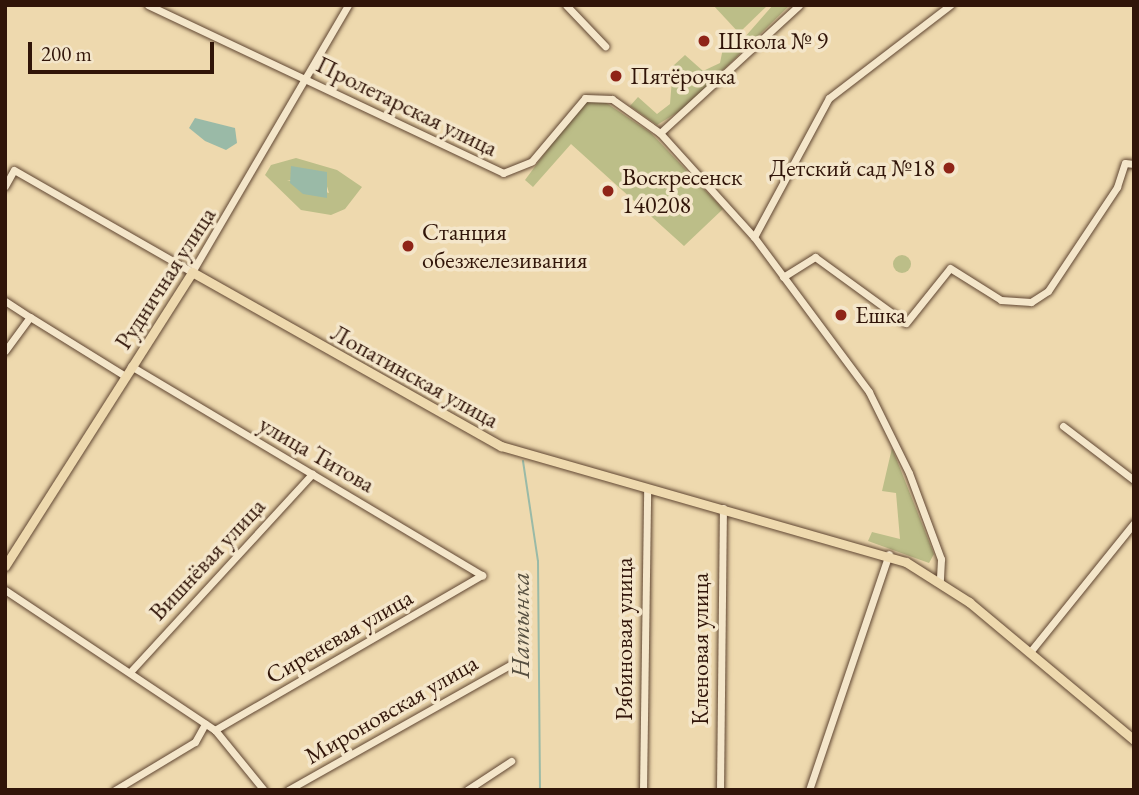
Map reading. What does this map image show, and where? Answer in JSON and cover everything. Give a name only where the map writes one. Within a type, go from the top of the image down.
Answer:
[{"type":"main road","name":"Рудничная улица","points":[[5,566],[192,272]]},
{"type":"main road","name":"Лопатинская улица","points":[[192,272],[474,434],[647,488],[888,554],[940,582],[1030,652],[1134,740]]},
{"type":"street","name":"Пролетарская улица","points":[[148,5],[503,173],[532,161],[590,95],[605,94],[660,134],[754,237],[888,424],[941,559],[940,582]]},
{"type":"street","name":"Рудничная улица","points":[[192,272],[348,5]]},
{"type":"street","points":[[566,5],[605,46]]},
{"type":"street","points":[[660,134],[799,5]]},
{"type":"street","points":[[754,237],[829,97],[950,5]]},
{"type":"street","points":[[783,277],[815,257],[906,323],[950,268],[1001,300],[1031,302],[1048,291],[1118,187],[1129,164]]},
{"type":"street","name":"Лопатинская улица","points":[[5,186],[14,170],[192,272]]},
{"type":"street","points":[[5,301],[125,376]]},
{"type":"street","points":[[5,351],[30,317]]},
{"type":"street","name":"улица Титова","points":[[131,366],[482,575]]},
{"type":"street","points":[[1063,426],[1134,480]]},
{"type":"street","name":"Вишнёвая улица","points":[[131,671],[312,474]]},
{"type":"street","name":"Рябиновая улица","points":[[643,790],[647,488]]},
{"type":"street","name":"Кленовая улица","points":[[720,790],[723,508]]},
{"type":"street","points":[[1030,652],[1134,523]]},
{"type":"street","points":[[809,790],[888,554]]},
{"type":"street","name":"Сиреневая улица","points":[[215,730],[482,575]]},
{"type":"street","points":[[5,590],[131,671],[215,730],[264,790]]},
{"type":"street","name":"Мироновская улица","points":[[288,790],[513,663]]},
{"type":"street","points":[[115,790],[195,742],[205,724]]},
{"type":"street","points":[[467,790],[511,761]]},
{"type":"green space","points":[[713,5],[768,5],[739,33]]},
{"type":"green space","points":[[773,5],[790,5],[683,109],[657,125],[630,106],[638,97],[657,114],[670,104],[673,66],[685,55],[703,71],[720,63],[723,48],[737,46]]},
{"type":"green space","points":[[584,100],[602,100],[651,133],[723,209],[684,246],[571,144],[533,187],[525,180]]},
{"type":"green space","points":[[296,158],[337,170],[362,187],[345,209],[331,215],[301,210],[265,175],[271,165]],"holes":[[[287,180],[326,183],[329,193]]]},
{"type":"green space","points":[[902,255],[908,258],[911,264],[908,270],[902,273],[896,270],[893,264],[896,258]]},
{"type":"green space","points":[[892,448],[934,554],[929,563],[868,541],[872,532],[900,539],[896,493],[882,491]]},
{"type":"shaded area","points":[[195,118],[235,128],[237,143],[226,150],[205,141],[189,128]]},
{"type":"shaded area","points":[[291,166],[327,172],[327,198],[303,194],[290,183]]},
{"type":"waterway","name":"Натынка","points":[[523,461],[538,561],[540,790]]},
{"type":"place","name":"Школа № 9","points":[[704,41]]},
{"type":"place","name":"Пятёрочка","points":[[616,76]]},
{"type":"place","name":"Детский сад №18","points":[[949,168]]},
{"type":"place","name":"Воскресенск 140208","points":[[608,191]]},
{"type":"place","name":"Станция обезжелезивания","points":[[408,246]]},
{"type":"place","name":"Ешка","points":[[841,315]]}]
